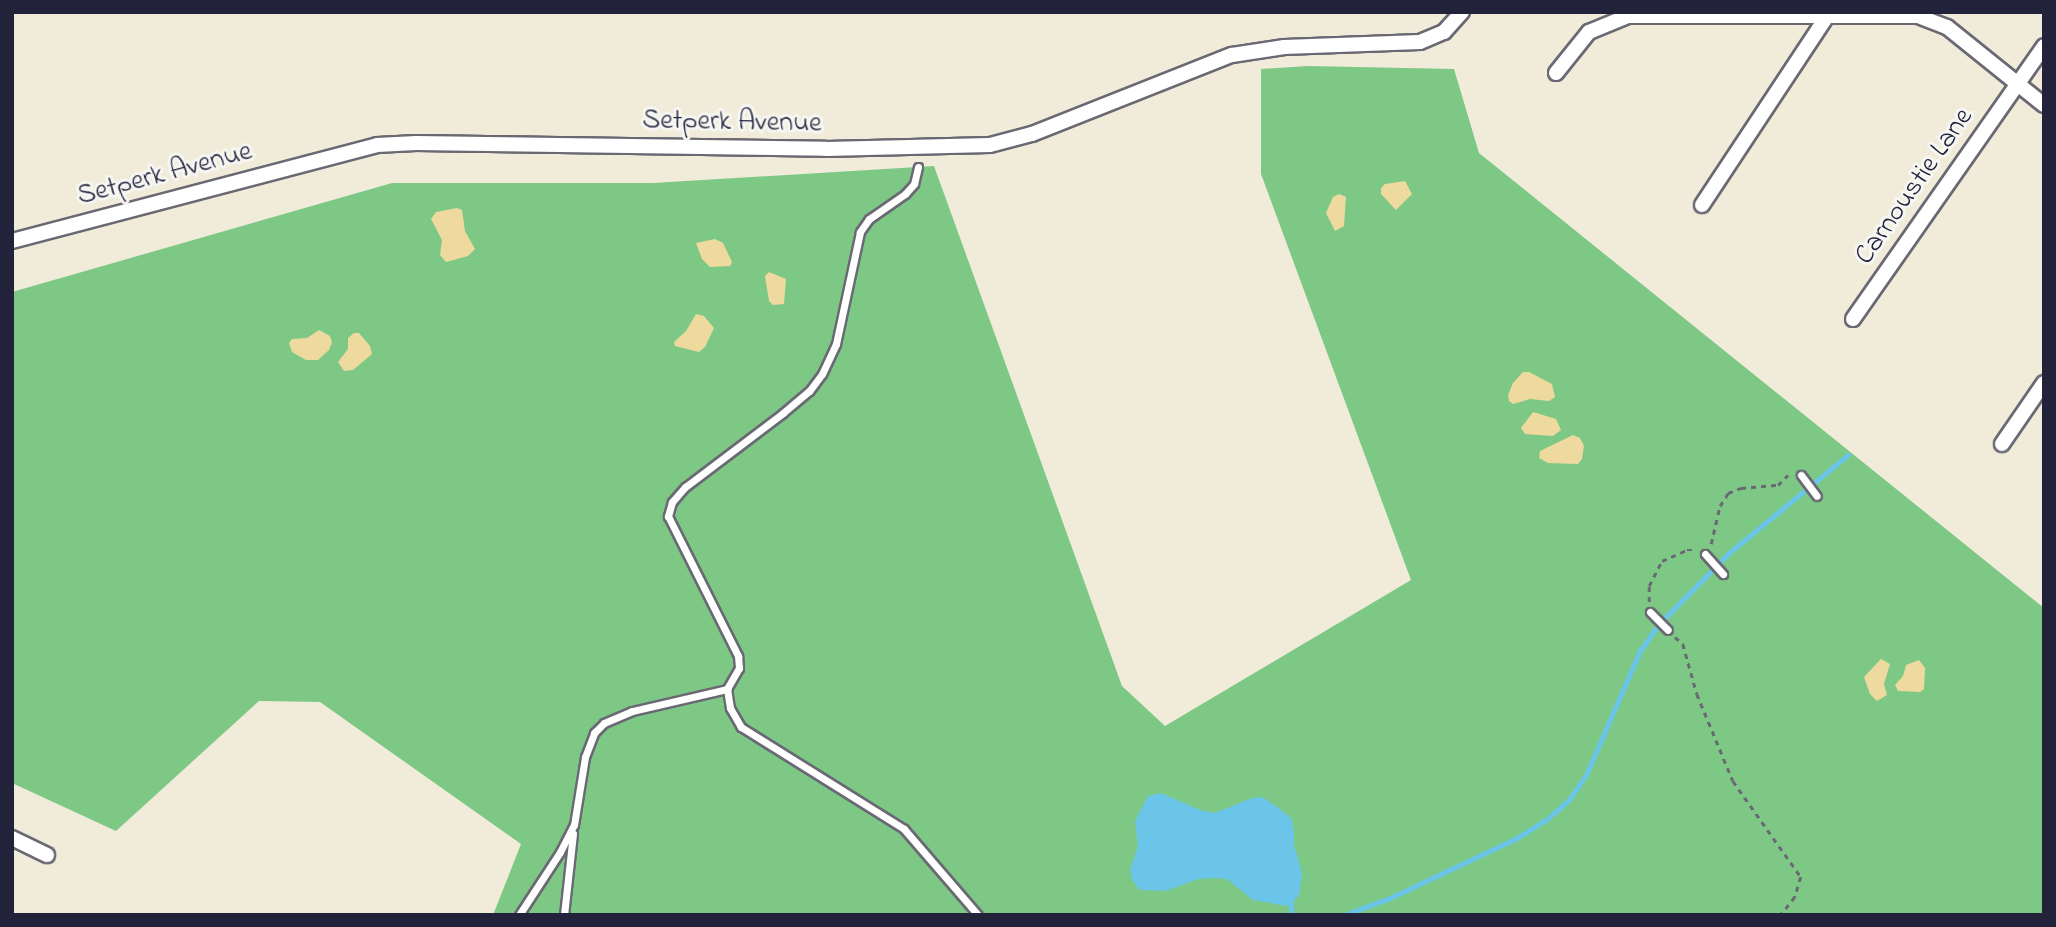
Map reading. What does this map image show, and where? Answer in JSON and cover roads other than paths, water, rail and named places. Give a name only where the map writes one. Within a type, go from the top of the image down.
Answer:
[{"type":"street","name":"Setperk Avenue","points":[[12,242],[377,145],[429,143],[838,149],[990,145],[1032,134],[1250,51],[1284,47],[1420,42],[1444,32],[1462,12]]},
{"type":"street","points":[[1556,73],[1589,32],[1628,16],[1826,18],[1910,15],[1932,19],[1947,27],[2044,105]]},
{"type":"street","points":[[1702,205],[1826,18]]},
{"type":"street","name":"Carnoustie Lane","points":[[1853,319],[2044,46]]},
{"type":"street","points":[[2002,444],[2044,383]]},
{"type":"street","points":[[12,838],[47,855]]},
{"type":"lane","points":[[918,167],[914,184],[905,194],[869,219],[860,232],[839,333],[822,374],[809,391],[709,468],[672,502],[668,516],[738,656],[739,668],[727,689],[730,709],[741,727],[904,829],[978,915]]},
{"type":"lane","points":[[1803,477],[1817,496]]},
{"type":"lane","points":[[1707,556],[1723,574]]},
{"type":"lane","points":[[1651,614],[1668,630]]},
{"type":"lane","points":[[564,915],[585,757],[594,733],[604,723],[632,711],[727,689]]},
{"type":"lane","points":[[519,915],[561,852],[574,825]]},
{"type":"water","points":[[1161,793],[1200,810],[1215,813],[1252,798],[1262,797],[1276,806],[1291,818],[1294,845],[1302,873],[1299,896],[1287,906],[1253,900],[1227,879],[1213,878],[1198,879],[1166,891],[1140,890],[1132,880],[1130,869],[1138,847],[1135,821],[1148,796]]},
{"type":"waterway","points":[[1344,915],[1390,898],[1517,838],[1546,820],[1569,800],[1586,775],[1640,651],[1659,624],[1729,553],[1848,455]]},
{"type":"waterway","points":[[1291,902],[1291,915]]}]
